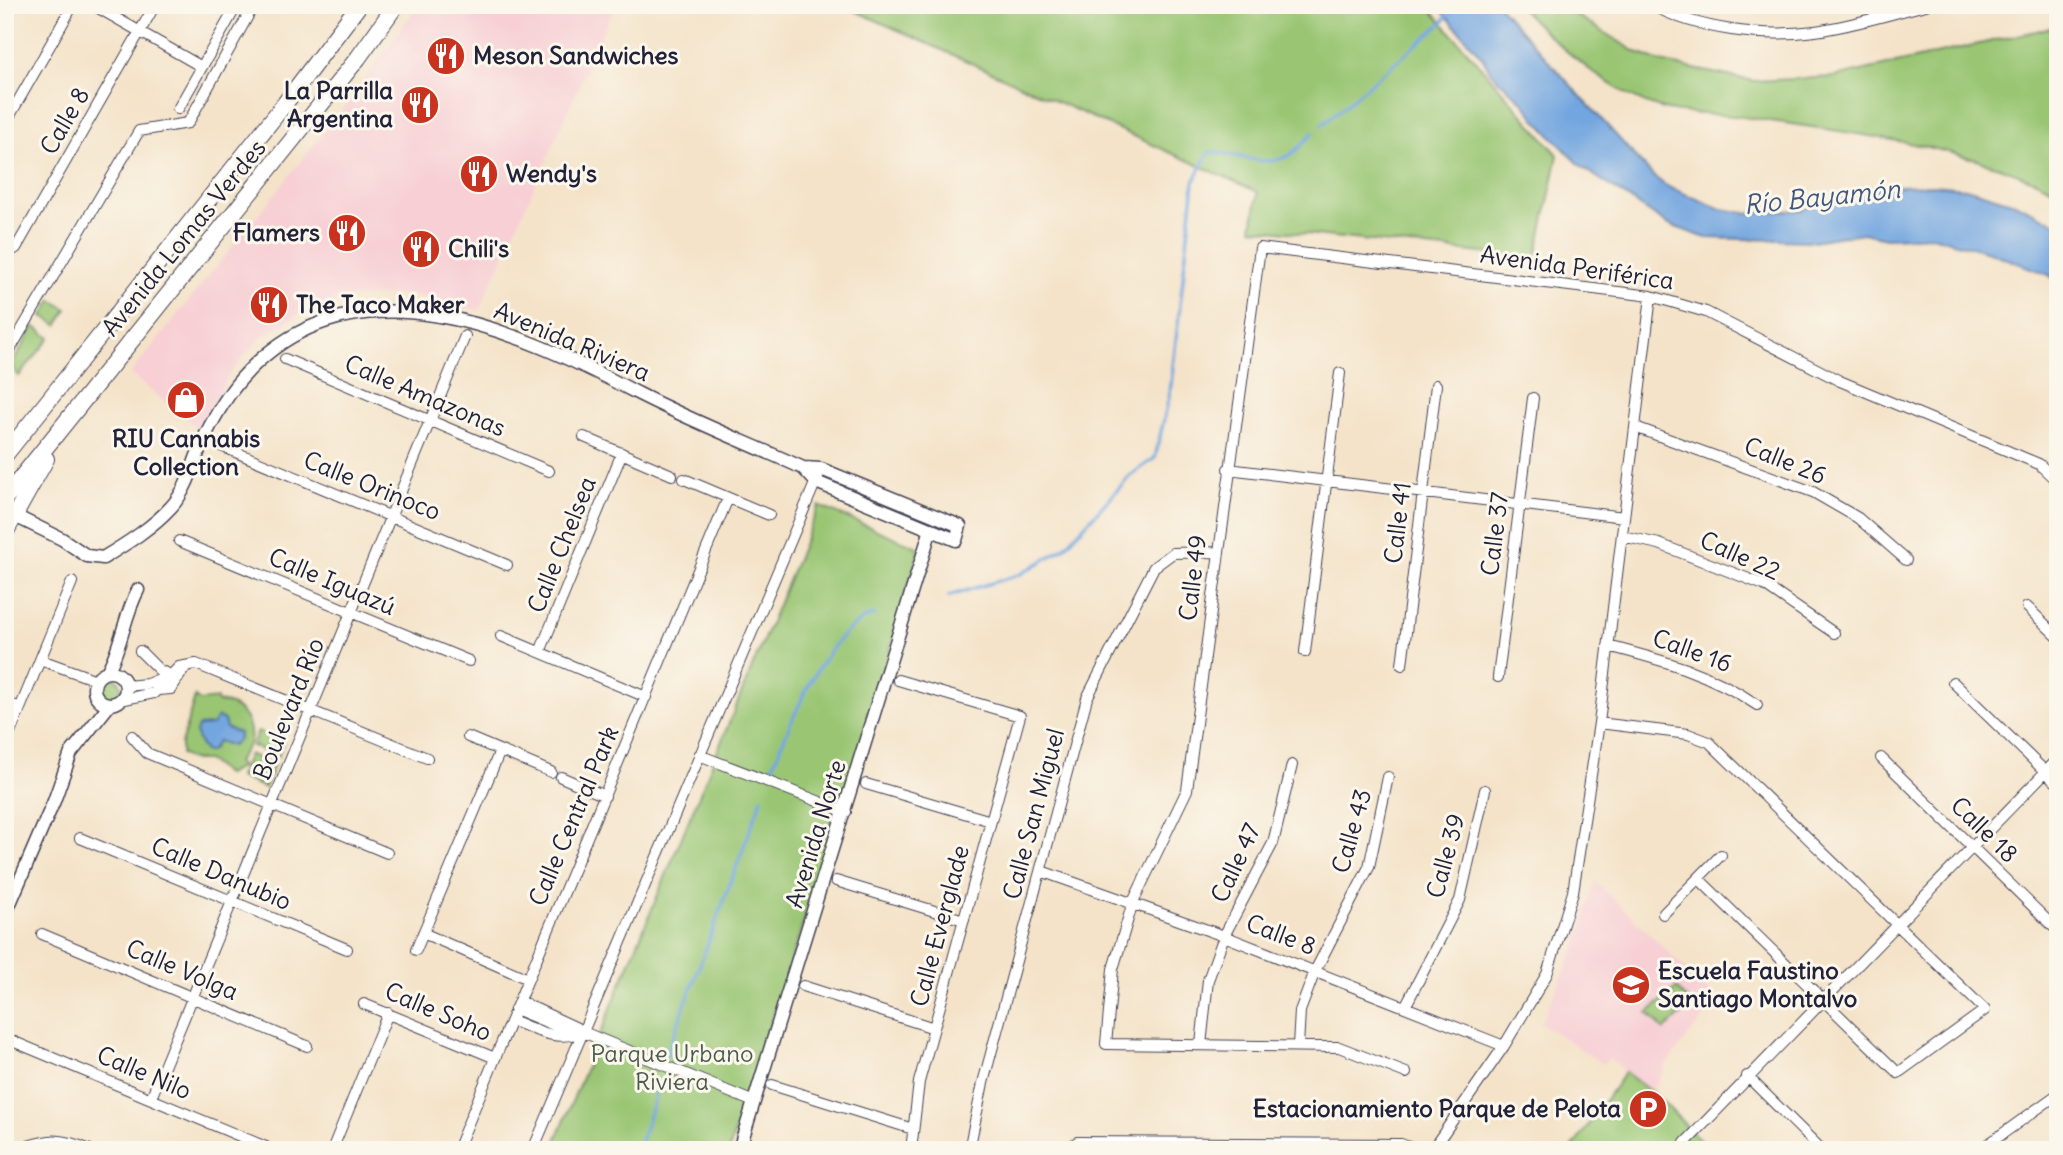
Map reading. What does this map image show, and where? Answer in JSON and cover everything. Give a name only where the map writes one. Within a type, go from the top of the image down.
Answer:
[{"type":"highway","name":"Avenida Lomas Verdes","points":[[5,455],[283,106],[359,5]]},
{"type":"highway","name":"Avenida Lomas Verdes","points":[[5,498],[358,58],[396,5]]},
{"type":"highway","points":[[5,533],[74,412]]},
{"type":"street","points":[[5,124],[73,5]]},
{"type":"street","points":[[93,5],[202,67]]},
{"type":"street","name":"Calle 8","points":[[6,255],[16,248],[155,5]]},
{"type":"street","points":[[178,109],[237,5]]},
{"type":"street","points":[[1653,5],[1715,26],[1765,33],[1815,31],[1926,5]]},
{"type":"street","points":[[5,358],[139,131],[188,123],[249,14]]},
{"type":"street","name":"Avenida Periférica","points":[[1260,248],[1651,296],[1706,312],[1840,381],[2039,464],[2058,482]]},
{"type":"street","name":"Calle 49","points":[[1201,1045],[1106,1044],[1113,969],[1133,902],[1187,790],[1228,469],[1260,248]]},
{"type":"street","points":[[1432,1150],[1504,1046],[1547,974],[1573,892],[1598,723],[1651,296]]},
{"type":"street","name":"Avenida Riviera","points":[[15,516],[62,539],[87,556],[103,558],[172,506],[226,398],[264,357],[283,342],[329,320],[389,310],[456,317],[604,373],[638,393],[803,468],[821,469],[960,526],[956,540],[816,482],[803,468]]},
{"type":"street","name":"Boulevard Río","points":[[151,1098],[465,337]]},
{"type":"street","name":"Calle Amazonas","points":[[285,359],[549,471]]},
{"type":"street","points":[[1305,652],[1340,373]]},
{"type":"street","name":"Calle 41","points":[[1402,665],[1436,385]]},
{"type":"street","name":"Calle 37","points":[[1498,677],[1533,398]]},
{"type":"street","name":"Calle 26","points":[[1635,427],[1813,492],[1858,519],[1906,559]]},
{"type":"street","points":[[584,437],[672,475]]},
{"type":"street","name":"Calle Orinoco","points":[[220,446],[508,565]]},
{"type":"street","name":"Calle Chelsea","points":[[540,652],[622,453]]},
{"type":"street","points":[[533,1150],[821,469]]},
{"type":"street","points":[[1228,469],[1624,517]]},
{"type":"street","points":[[684,479],[768,515]]},
{"type":"street","name":"Calle Central Park","points":[[457,1150],[728,498]]},
{"type":"street","name":"Avenida Norte","points":[[739,1150],[846,812],[930,529]]},
{"type":"street","name":"Calle 22","points":[[1622,537],[1659,544],[1764,586],[1833,633]]},
{"type":"street","name":"Calle Iguazú","points":[[179,541],[468,661]]},
{"type":"street","name":"Calle San Miguel","points":[[969,1150],[983,1083],[1087,698],[1154,567],[1173,553],[1217,552]]},
{"type":"street","points":[[5,745],[72,582]]},
{"type":"street","points":[[5,915],[97,697],[94,687],[114,660],[123,624],[138,590]]},
{"type":"street","points":[[2027,607],[2058,637]]},
{"type":"street","points":[[77,743],[115,702],[124,681],[123,624]]},
{"type":"street","points":[[501,636],[646,697]]},
{"type":"street","name":"Calle 16","points":[[1608,646],[1678,664],[1729,685],[1757,705]]},
{"type":"street","points":[[140,651],[159,670],[171,675]]},
{"type":"street","points":[[41,660],[124,681],[147,684],[171,675],[187,665],[205,666],[427,758]]},
{"type":"street","points":[[97,697],[115,702],[171,689],[187,665]]},
{"type":"street","points":[[158,690],[171,675]]},
{"type":"street","name":"Calle Everglade","points":[[898,680],[1020,716],[919,1082],[911,1150]]},
{"type":"street","points":[[1954,682],[2058,784]]},
{"type":"street","points":[[5,702],[20,708]]},
{"type":"street","points":[[1598,723],[1688,734],[1709,742],[1985,1010],[1898,1073],[1699,878]]},
{"type":"street","points":[[132,736],[147,753],[387,853]]},
{"type":"street","points":[[468,737],[605,796]]},
{"type":"street","points":[[416,950],[500,751]]},
{"type":"street","points":[[699,755],[846,812]]},
{"type":"street","name":"Calle 18","points":[[1881,758],[2058,931]]},
{"type":"street","points":[[1685,1143],[1747,1076],[2058,759]]},
{"type":"street","name":"Calle 47","points":[[1201,1045],[1208,980],[1224,936],[1273,842],[1292,765]]},
{"type":"street","name":"Calle 43","points":[[1297,1046],[1300,1011],[1315,971],[1369,867],[1388,777]]},
{"type":"street","points":[[866,784],[991,821]]},
{"type":"street","name":"Calle 39","points":[[1406,1005],[1460,900],[1485,790]]},
{"type":"street","name":"Calle Danubio","points":[[80,838],[346,949]]},
{"type":"street","points":[[1663,915],[1721,855]]},
{"type":"street","name":"Calle 8","points":[[1041,871],[1224,936],[1406,1005],[1504,1046]]},
{"type":"street","points":[[836,881],[964,920]]},
{"type":"street","points":[[423,933],[528,979]]},
{"type":"street","name":"Calle Volga","points":[[42,934],[307,1045]]},
{"type":"street","points":[[803,986],[934,1028]]},
{"type":"street","name":"Calle Soho","points":[[364,1004],[495,1058]]},
{"type":"street","points":[[517,1005],[564,1020],[583,1032],[754,1102]]},
{"type":"street","points":[[332,1150],[388,1013]]},
{"type":"street","points":[[511,1020],[551,1036],[568,1037],[583,1032]]},
{"type":"street","name":"Calle Nilo","points":[[5,1038],[266,1147]]},
{"type":"street","points":[[1201,1045],[1339,1047],[1406,1073]]},
{"type":"street","points":[[1747,1076],[1822,1150]]},
{"type":"street","points":[[772,1086],[913,1129]]},
{"type":"street","points":[[1980,1150],[2058,1094]]},
{"type":"street","points":[[14,1150],[28,1148],[48,1138],[65,1139],[90,1150]]},
{"type":"street","points":[[1066,1150],[1077,1142],[1171,1146],[1401,1144],[1417,1150]]},
{"type":"shaded area","points":[[418,5],[615,5],[479,311],[408,294],[350,297],[302,312],[263,336],[245,355],[229,375],[201,431],[130,374],[347,104]]},
{"type":"shaded area","name":"Escuela Faustino Santiago Montalvo","points":[[1595,881],[1718,1000],[1666,1064],[1652,1093],[1609,1058],[1603,1064],[1541,1023],[1577,944]]},
{"type":"green space","points":[[842,5],[1427,5],[1558,155],[1536,259],[1252,228],[1258,192]]},
{"type":"green space","points":[[1518,5],[1560,5],[1636,52],[1660,62],[1753,81],[1835,77],[2058,26],[2058,191],[1982,161],[1904,142],[1654,106],[1636,99],[1599,77],[1563,48]]},
{"type":"green space","points":[[52,300],[67,309],[58,325],[43,316]]},
{"type":"green space","points":[[34,326],[50,338],[19,376],[11,366]]},
{"type":"green space","name":"Parque Urbano Riviera","points":[[819,506],[920,548],[863,740],[729,1150],[552,1150]]},
{"type":"green space","points":[[110,677],[118,680],[121,688],[118,696],[110,699],[102,696],[99,688],[102,680]]},
{"type":"green space","points":[[195,697],[200,701],[217,699],[217,702],[238,710],[247,721],[250,743],[237,762],[241,767],[227,775],[207,760],[191,760],[181,754],[181,744]]},
{"type":"green space","points":[[258,731],[284,742],[278,757],[252,746]]},
{"type":"green space","points":[[249,754],[274,765],[265,788],[239,777]]},
{"type":"green space","points":[[1676,988],[1692,1005],[1664,1030],[1648,1013]]},
{"type":"green space","points":[[1625,1072],[1659,1098],[1710,1150],[1571,1150]]},
{"type":"water","points":[[1437,5],[1498,5],[1652,175],[1666,186],[1721,209],[1747,213],[1802,210],[1865,187],[1933,185],[1966,188],[2015,203],[2058,224],[2058,283],[2049,275],[1989,252],[1932,236],[1886,238],[1863,233],[1813,241],[1706,238],[1667,224],[1582,167],[1536,120],[1524,103],[1491,73],[1483,58]]},
{"type":"water","points":[[218,717],[224,720],[226,728],[239,733],[239,739],[232,746],[218,741],[212,750],[206,752],[198,739],[197,729],[199,726],[212,725]]},
{"type":"waterway","points":[[1322,125],[1443,22],[1453,5]]},
{"type":"waterway","points":[[949,596],[1021,574],[1064,548],[1131,475],[1155,458],[1170,393],[1194,182],[1209,152],[1259,160],[1278,160],[1291,154],[1313,133]]},
{"type":"waterway","points":[[772,768],[800,704],[825,658],[840,638],[874,615]]},
{"type":"waterway","points":[[666,1056],[762,798]]},
{"type":"waterway","points":[[638,1150],[660,1081]]},
{"type":"railway","points":[[2052,1150],[2058,1145]]},
{"type":"place","name":"Meson Sandwiches","points":[[446,56]]},
{"type":"place","name":"La Parrilla Argentina","points":[[420,105]]},
{"type":"place","name":"Wendy's","points":[[479,174]]},
{"type":"place","name":"Flamers","points":[[347,233]]},
{"type":"place","name":"Chili's","points":[[421,249]]},
{"type":"place","name":"The Taco Maker","points":[[269,305]]},
{"type":"place","name":"RIU Cannabis Collection","points":[[186,400]]},
{"type":"place","name":"Escuela Faustino Santiago Montalvo","points":[[1631,985]]},
{"type":"place","name":"Estacionamiento Parque de Pelota","points":[[1648,1109]]},
{"type":"water label","name":"Río Bayamón","points":[[1822,197]]}]
